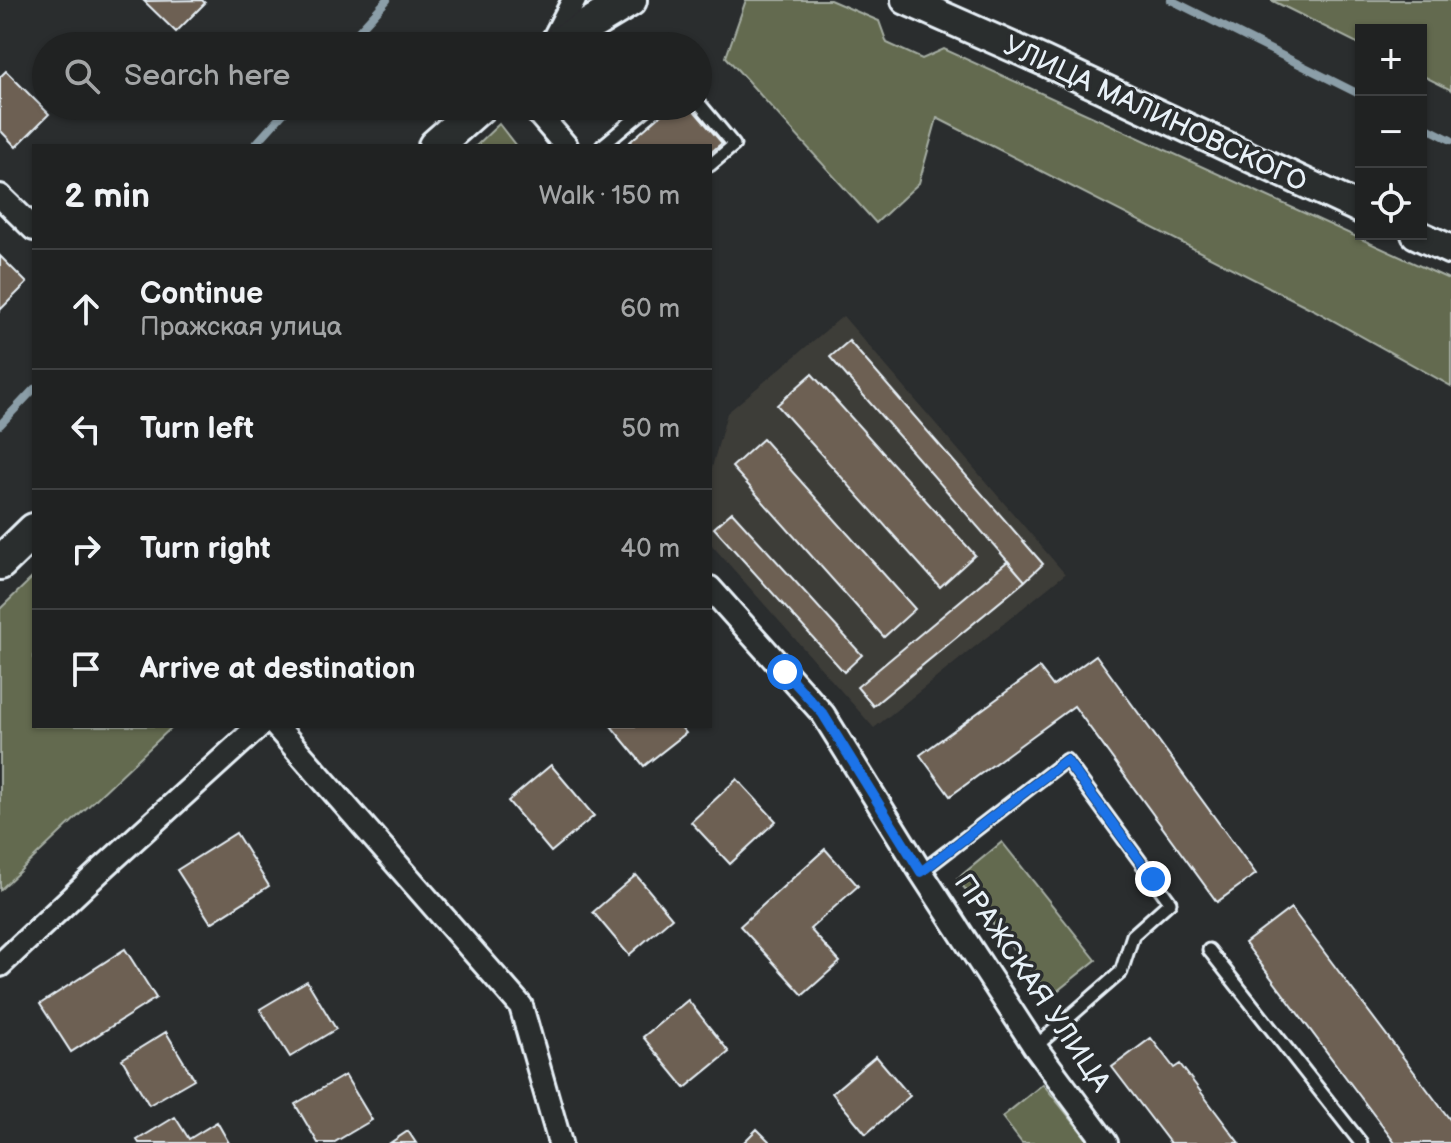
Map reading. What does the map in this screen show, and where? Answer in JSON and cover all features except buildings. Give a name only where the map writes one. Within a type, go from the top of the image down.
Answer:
[{"type":"main road","points":[[576,32],[630,0]]},
{"type":"main road","points":[[437,144],[464,120]]},
{"type":"main road","points":[[0,563],[32,532]]},
{"type":"street","points":[[559,32],[574,0]]},
{"type":"street","name":"УЛИЦА МАЛИНОВСКОГО","points":[[906,0],[1355,206]]},
{"type":"street","points":[[956,0],[1003,28],[1044,61]]},
{"type":"street","points":[[544,120],[564,144]]},
{"type":"street","points":[[0,196],[32,227]]},
{"type":"street","points":[[1427,239],[1451,250]]},
{"type":"street","name":"ПРАЖСКАЯ УЛИЦА","points":[[712,590],[823,714],[1035,1047],[1106,1143]]},
{"type":"street","points":[[0,965],[257,728]]},
{"type":"street","points":[[278,728],[521,1006],[560,1143]]},
{"type":"lane","points":[[712,119],[734,145],[712,163]]},
{"type":"lane","points":[[604,144],[633,120]]},
{"type":"lane","points":[[921,872],[1066,760],[1170,902],[1133,935],[1121,972],[1035,1047]]},
{"type":"lane","points":[[1209,950],[1361,1143]]},
{"type":"shaded area","points":[[843,316],[1065,574],[874,728],[712,545],[712,468],[727,413]]},
{"type":"green space","points":[[746,0],[830,0],[879,21],[887,43],[922,59],[944,49],[1355,236],[1355,240],[1363,240],[1451,280],[1451,386],[1314,310],[937,118],[919,183],[876,223],[726,57]]},
{"type":"green space","points":[[1271,0],[1451,0],[1451,90],[1427,78],[1427,24],[1355,24],[1355,42]]},
{"type":"green space","points":[[499,124],[514,144],[478,144]]},
{"type":"green space","points":[[32,578],[32,728],[171,728],[0,890],[0,609]]},
{"type":"green space","points":[[1002,842],[1096,960],[1051,996],[957,879]]},
{"type":"green space","points":[[1043,1084],[1090,1143],[1022,1143],[1002,1117]]},
{"type":"waterway","points":[[358,32],[387,0]]},
{"type":"waterway","points":[[1171,0],[1355,92]]},
{"type":"waterway","points":[[256,144],[277,120]]},
{"type":"waterway","points":[[1427,128],[1451,140]]},
{"type":"waterway","points":[[0,425],[32,391]]},
{"type":"route","points":[[785,672],[823,714],[921,872],[1066,760],[1153,879]]}]
